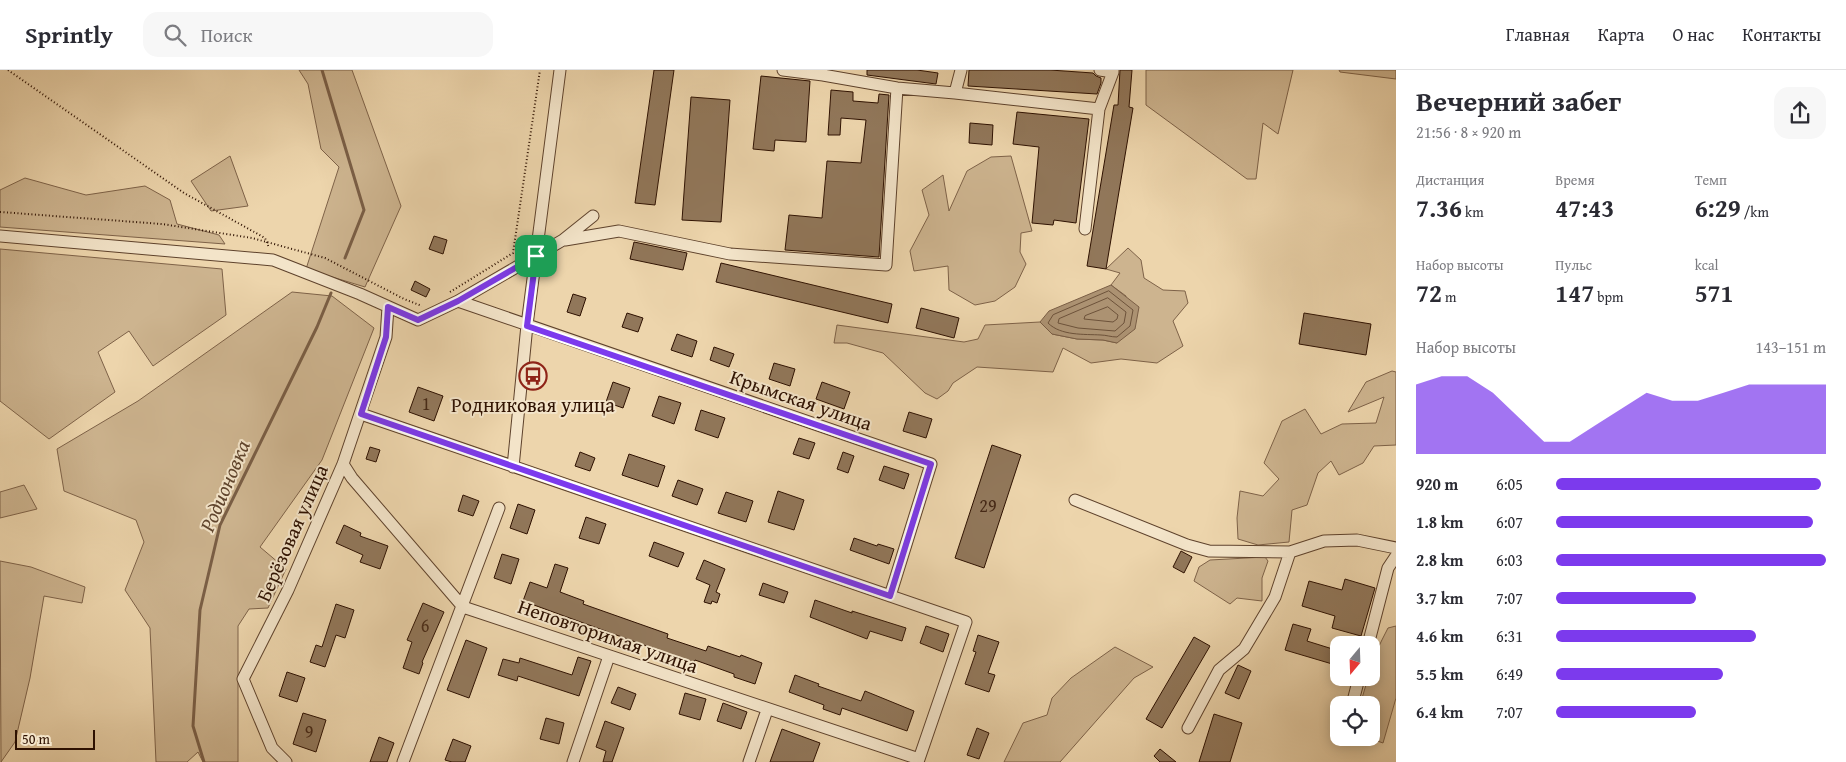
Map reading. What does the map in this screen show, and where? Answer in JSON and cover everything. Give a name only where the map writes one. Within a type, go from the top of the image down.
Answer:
[{"type":"street","points":[[513,467],[527,326],[560,70]]},
{"type":"street","points":[[783,70],[898,88],[1099,109]]},
{"type":"street","points":[[955,93],[961,70]]},
{"type":"street","points":[[1085,229],[1099,109],[1113,71],[1100,70]]},
{"type":"street","points":[[563,240],[619,231],[730,254],[886,265],[898,88]]},
{"type":"street","points":[[0,236],[273,260],[418,320],[458,301],[563,240],[593,216]]},
{"type":"street","points":[[458,301],[527,326]]},
{"type":"street","name":"Берёзовая улица","points":[[286,762],[272,748],[243,679],[288,590],[343,464],[386,337],[388,307]]},
{"type":"street","name":"Крымская улица","points":[[527,326],[931,464],[890,596]]},
{"type":"street","points":[[361,414],[966,622],[918,761]]},
{"type":"street","points":[[343,464],[352,478],[463,607]]},
{"type":"street","points":[[1075,500],[1187,545],[1209,551],[1290,552],[1324,541],[1349,540],[1396,548]]},
{"type":"street","points":[[404,762],[499,508]]},
{"type":"street","points":[[1188,728],[1219,670],[1244,649],[1275,598],[1290,552]]},
{"type":"street","points":[[1370,636],[1388,568],[1396,556]]},
{"type":"street","name":"Неповторимая улица","points":[[463,607],[918,761]]},
{"type":"street","points":[[573,762],[609,656]]},
{"type":"street","points":[[749,762],[768,710]]},
{"type":"path","points":[[8,70],[184,193],[265,238],[273,260]]},
{"type":"path","points":[[449,292],[513,253],[540,70]]},
{"type":"path","points":[[0,212],[162,224],[252,238],[325,258],[404,299],[425,307]]},
{"type":"shaded area","points":[[299,70],[352,70],[401,206],[365,287],[306,269],[339,167],[321,149],[308,84]]},
{"type":"shaded area","points":[[1146,70],[1293,70],[1278,134],[1263,123],[1256,179],[1247,179],[1146,105]]},
{"type":"shaded area","points":[[1339,70],[1396,70],[1396,79],[1340,72]]},
{"type":"shaded area","points":[[230,156],[248,206],[211,211],[191,181]]},
{"type":"shaded area","points":[[1011,156],[1032,231],[1021,233],[1020,252],[1026,264],[1015,287],[995,301],[975,305],[949,290],[948,266],[914,271],[910,251],[929,215],[922,190],[943,175],[949,211],[967,171],[991,157]]},
{"type":"shaded area","points":[[25,178],[86,195],[145,186],[170,200],[177,224],[219,235],[225,244],[0,227],[0,190]]},
{"type":"shaded area","points":[[1128,248],[1141,260],[1144,278],[1163,290],[1185,291],[1188,303],[1173,321],[1183,346],[1157,363],[1121,359],[1091,363],[1063,348],[1053,372],[977,367],[953,383],[948,391],[937,399],[925,393],[883,353],[847,343],[834,343],[837,325],[964,342],[978,339],[985,325],[1040,322],[1052,334],[1077,339],[1103,340],[1117,343],[1126,296],[1111,285],[1120,273],[1106,269]]},
{"type":"shaded area","points":[[0,249],[222,269],[226,315],[153,366],[129,331],[98,352],[115,392],[49,439],[0,401]]},
{"type":"shaded area","points":[[292,292],[332,296],[374,328],[322,460],[260,547],[286,569],[268,608],[249,609],[238,626],[238,762],[203,762],[198,752],[187,762],[156,762],[150,628],[125,590],[144,542],[136,520],[64,491],[57,449],[138,401]]},
{"type":"shaded area","points":[[1392,371],[1396,372],[1396,445],[1374,446],[1363,463],[1339,475],[1331,461],[1318,473],[1307,505],[1292,510],[1289,542],[1258,545],[1238,539],[1237,518],[1240,491],[1263,496],[1279,479],[1264,463],[1282,421],[1305,409],[1321,434],[1342,424],[1376,423],[1384,397],[1348,412],[1366,382]]},
{"type":"shaded area","points":[[24,485],[37,509],[0,518],[0,492]]},
{"type":"shaded area","points":[[1265,557],[1268,561],[1262,578],[1262,601],[1237,598],[1230,604],[1194,581],[1199,567],[1210,560]]},
{"type":"shaded area","points":[[0,561],[31,567],[85,587],[82,603],[44,596],[30,678],[15,742],[1,762]]},
{"type":"shaded area","points":[[1396,626],[1396,698],[1383,743],[1380,742],[1380,696],[1363,696],[1366,686],[1380,686],[1380,644],[1388,628]]},
{"type":"shaded area","points":[[1115,647],[1153,667],[1134,678],[1060,762],[1004,762],[1023,723],[1047,715],[1052,698],[1071,678]]},
{"type":"water","points":[[1111,285],[1139,307],[1135,329],[1117,343],[1103,340],[1077,339],[1052,334],[1040,322],[1049,311]]},
{"type":"building","points":[[654,70],[674,70],[655,205],[635,203]]},
{"type":"building","points":[[867,70],[917,70],[938,73],[936,84],[867,75]]},
{"type":"building","points":[[969,70],[1050,70],[1093,73],[1101,78],[1101,83],[1097,94],[968,86]]},
{"type":"building","points":[[1120,70],[1132,70],[1129,107],[1133,108],[1106,269],[1087,266],[1114,105],[1118,105]]},
{"type":"building","points":[[761,76],[810,81],[806,142],[775,140],[774,151],[753,149]]},
{"type":"building","points":[[831,90],[853,92],[853,101],[878,103],[879,94],[889,95],[879,257],[785,250],[789,215],[822,218],[827,161],[861,163],[866,120],[841,118],[840,135],[828,135]]},
{"type":"building","points":[[691,97],[730,100],[721,222],[682,220]]},
{"type":"building","points":[[1017,112],[1089,119],[1076,223],[1054,220],[1053,225],[1032,223],[1039,147],[1013,144]]},
{"type":"building","points":[[970,123],[993,125],[992,145],[969,143]]},
{"type":"building","points":[[434,236],[447,240],[443,254],[429,249]]},
{"type":"building","points":[[634,242],[687,253],[683,270],[630,259]]},
{"type":"building","points":[[721,263],[892,304],[888,323],[716,282]]},
{"type":"building","points":[[415,281],[430,289],[426,297],[411,290]]},
{"type":"building","points":[[573,294],[586,298],[580,316],[567,312]]},
{"type":"building","points":[[921,308],[959,318],[954,338],[916,328]]},
{"type":"building","points":[[627,313],[643,318],[638,332],[622,327]]},
{"type":"building","points":[[1304,313],[1371,324],[1366,355],[1299,344]]},
{"type":"building","points":[[677,334],[697,341],[692,357],[671,350]]},
{"type":"building","points":[[714,347],[734,354],[729,367],[710,360]]},
{"type":"building","points":[[774,363],[795,369],[790,386],[769,379]]},
{"type":"building","points":[[613,382],[630,388],[623,408],[606,402]]},
{"type":"building","points":[[822,382],[850,392],[844,409],[816,399]]},
{"type":"building","points":[[418,387],[443,396],[434,421],[409,412]]},
{"type":"building","points":[[659,396],[681,403],[674,424],[652,416]]},
{"type":"building","points":[[701,410],[725,418],[718,438],[695,430]]},
{"type":"building","points":[[909,412],[932,419],[926,438],[903,431]]},
{"type":"building","points":[[799,438],[815,443],[809,459],[793,454]]},
{"type":"building","points":[[992,445],[1021,455],[984,568],[955,558]]},
{"type":"building","points":[[370,447],[380,450],[376,462],[366,459]]},
{"type":"building","points":[[580,452],[595,458],[590,471],[575,466]]},
{"type":"building","points":[[843,452],[854,456],[848,473],[837,469]]},
{"type":"building","points":[[629,454],[665,466],[658,487],[622,475]]},
{"type":"building","points":[[884,466],[909,474],[904,489],[879,480]]},
{"type":"building","points":[[678,480],[703,489],[697,505],[672,496]]},
{"type":"building","points":[[778,491],[804,500],[794,530],[768,522]]},
{"type":"building","points":[[726,492],[753,501],[746,522],[718,513]]},
{"type":"building","points":[[463,495],[479,501],[473,516],[458,511]]},
{"type":"building","points":[[518,504],[535,510],[527,534],[510,528]]},
{"type":"building","points":[[586,517],[606,524],[599,544],[579,538]]},
{"type":"building","points":[[344,525],[361,533],[360,536],[388,546],[380,569],[360,562],[363,555],[336,543]]},
{"type":"building","points":[[854,538],[877,546],[878,544],[894,549],[889,564],[850,550]]},
{"type":"building","points":[[654,542],[684,553],[678,567],[649,556]]},
{"type":"building","points":[[1181,551],[1192,557],[1184,573],[1173,567]]},
{"type":"building","points":[[502,554],[519,559],[511,584],[494,578]]},
{"type":"building","points":[[704,560],[725,569],[716,592],[720,594],[717,603],[712,601],[711,604],[704,602],[710,585],[696,579]]},
{"type":"building","points":[[555,564],[568,568],[560,592],[584,601],[583,604],[668,634],[667,638],[706,651],[708,646],[762,663],[755,684],[695,660],[694,663],[523,601],[530,582],[547,588]]},
{"type":"building","points":[[1345,579],[1375,588],[1361,636],[1332,628],[1335,616],[1302,606],[1309,581],[1342,590]]},
{"type":"building","points":[[763,583],[788,592],[784,603],[759,595]]},
{"type":"building","points":[[815,600],[852,613],[852,611],[906,628],[902,641],[870,631],[867,639],[810,617]]},
{"type":"building","points":[[423,603],[444,612],[422,662],[419,674],[403,668],[412,642],[407,640]]},
{"type":"building","points":[[336,604],[354,610],[345,638],[336,635],[325,667],[310,662],[316,645],[322,647]]},
{"type":"building","points":[[1293,624],[1311,629],[1307,641],[1330,648],[1330,663],[1285,650]]},
{"type":"building","points":[[926,626],[949,634],[943,652],[920,643]]},
{"type":"building","points":[[978,635],[999,642],[988,673],[995,675],[989,692],[965,684],[976,652],[973,651]]},
{"type":"building","points":[[1194,637],[1210,646],[1162,728],[1146,719]]},
{"type":"building","points":[[466,640],[487,648],[469,698],[447,690]]},
{"type":"building","points":[[578,657],[591,661],[579,696],[518,676],[517,681],[498,675],[503,659],[519,663],[520,658],[572,675]]},
{"type":"building","points":[[1238,665],[1251,671],[1239,699],[1225,693]]},
{"type":"building","points":[[287,672],[305,678],[297,702],[279,696]]},
{"type":"building","points":[[795,675],[819,684],[818,686],[861,701],[865,691],[914,711],[907,731],[842,708],[840,715],[823,709],[824,705],[789,692]]},
{"type":"building","points":[[618,687],[636,694],[630,710],[611,703]]},
{"type":"building","points":[[685,693],[706,699],[700,720],[679,714]]},
{"type":"building","points":[[723,703],[747,712],[741,729],[717,721]]},
{"type":"building","points":[[303,713],[326,720],[316,752],[293,744]]},
{"type":"building","points":[[1214,714],[1242,723],[1230,762],[1199,762]]},
{"type":"building","points":[[546,718],[564,723],[559,744],[540,739]]},
{"type":"building","points":[[605,721],[624,728],[612,762],[603,762],[606,751],[596,747]]},
{"type":"building","points":[[977,728],[989,733],[979,759],[967,755]]},
{"type":"building","points":[[782,729],[820,743],[813,762],[770,762]]},
{"type":"building","points":[[379,737],[394,743],[387,762],[370,762]]},
{"type":"building","points":[[453,739],[471,746],[465,762],[445,760]]},
{"type":"building","points":[[1160,749],[1176,762],[1160,762],[1154,756]]},
{"type":"waterway","name":"Родионовка","points":[[322,70],[364,210],[345,258]]},
{"type":"waterway","name":"Родионовка","points":[[204,762],[193,726],[200,610],[220,525],[317,327],[331,293]]},
{"type":"place","name":"Родниковая улица","points":[[533,376]]},
{"type":"route","points":[[536,256],[527,326],[931,464],[890,596],[361,414],[386,337],[388,307],[418,320],[458,301],[536,256]]}]
